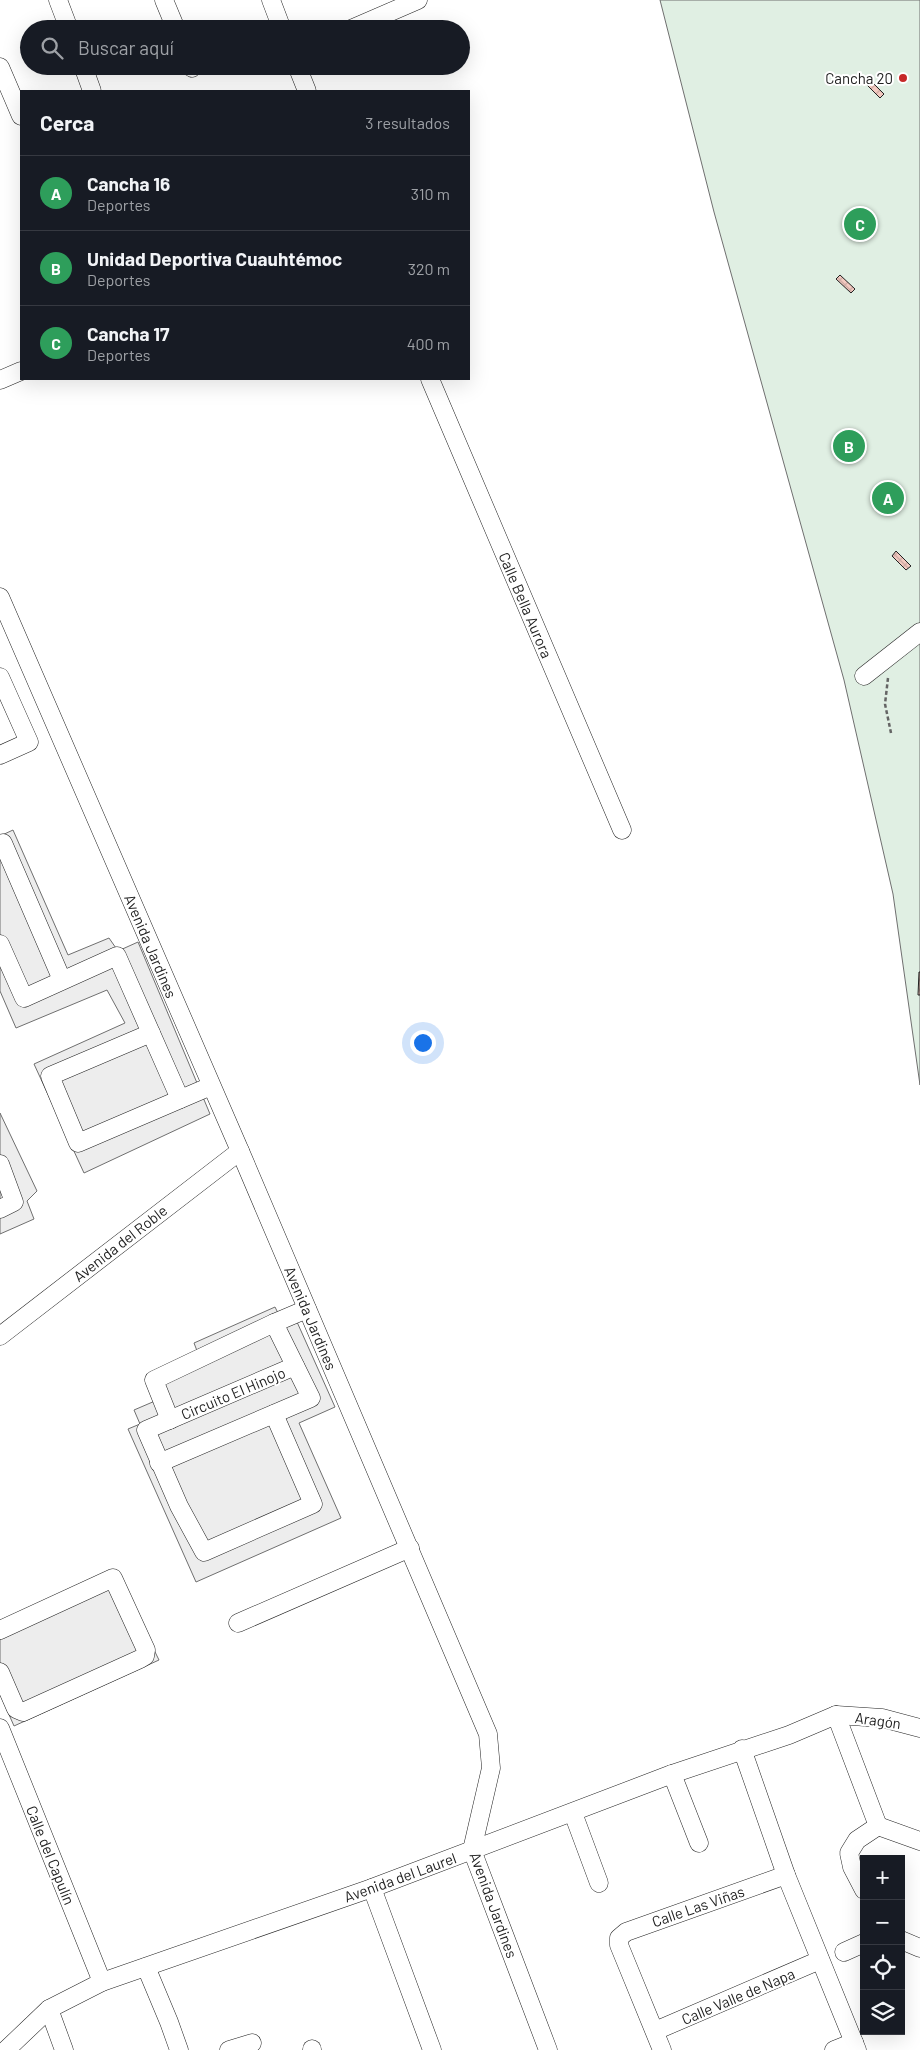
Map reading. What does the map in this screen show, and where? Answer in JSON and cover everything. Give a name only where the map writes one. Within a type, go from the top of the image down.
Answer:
[{"type":"street","points":[[58,0],[66,20]]},
{"type":"street","points":[[164,0],[172,20]]},
{"type":"street","points":[[271,0],[279,20]]},
{"type":"street","points":[[372,20],[418,0]]},
{"type":"street","points":[[0,67],[20,114]]},
{"type":"street","points":[[86,75],[92,90]]},
{"type":"street","points":[[301,75],[307,90]]},
{"type":"street","points":[[0,380],[20,371]]},
{"type":"street","name":"Calle Bella Aurora","points":[[430,380],[622,830]]},
{"type":"street","name":"Avenida Jardines","points":[[0,597],[240,1151],[488,1734],[491,1768],[472,1850],[548,2050]]},
{"type":"street","points":[[864,676],[920,632]]},
{"type":"street","points":[[0,677],[29,742],[0,755]]},
{"type":"street","points":[[0,844],[3,843],[62,980]]},
{"type":"street","points":[[0,944],[24,998],[117,956],[180,1099]]},
{"type":"street","points":[[151,1033],[50,1076],[78,1143],[211,1086]]},
{"type":"street","name":"Avenida del Roble","points":[[0,1336],[240,1151]]},
{"type":"street","points":[[0,1164],[14,1202],[0,1209]]},
{"type":"street","name":"Circuito El Hinojo","points":[[170,1420],[154,1380],[307,1309]]},
{"type":"street","name":"Circuito El Hinojo","points":[[160,1463],[311,1398],[274,1323]]},
{"type":"street","name":"Circuito El Hinojo","points":[[274,1414],[313,1504],[204,1552],[160,1463],[146,1430],[295,1366]]},
{"type":"street","points":[[238,1623],[410,1548]]},
{"type":"street","points":[[0,1630],[113,1578],[146,1650],[145,1656],[140,1659],[23,1712],[16,1709],[0,1672]]},
{"type":"street","points":[[836,1715],[878,1826]]},
{"type":"street","name":"Avenida del Laurel","points":[[6,2050],[49,2009],[102,1982],[372,1888],[672,1774],[789,1735],[836,1715]]},
{"type":"street","name":"Aragón","points":[[836,1715],[882,1718],[920,1728]]},
{"type":"street","name":"Calle del Capulín","points":[[0,1728],[5,1757],[102,1982]]},
{"type":"street","points":[[742,1750],[786,1875],[856,2046],[834,2050]]},
{"type":"street","points":[[672,1774],[698,1843]]},
{"type":"street","points":[[573,1813],[600,1884]]},
{"type":"street","points":[[878,1826],[920,1840]]},
{"type":"street","points":[[860,1882],[852,1867],[849,1853],[857,1840],[878,1826]]},
{"type":"street","name":"Calle Las Viñas","points":[[655,2031],[619,1945],[619,1938],[626,1932],[786,1875]]},
{"type":"street","points":[[372,1888],[432,2050]]},
{"type":"street","points":[[905,1942],[920,1948]]},
{"type":"street","points":[[844,1952],[860,1945]]},
{"type":"street","name":"Calle Valle de Napa","points":[[655,2031],[820,1960]]},
{"type":"street","points":[[146,1967],[179,2050]]},
{"type":"street","points":[[49,2009],[64,2050]]},
{"type":"street","points":[[655,2031],[662,2050]]},
{"type":"street","points":[[229,2050],[252,2043]]},
{"type":"path","points":[[891,733],[885,704],[888,677],[892,671]]},
{"type":"green space","points":[[660,0],[920,0],[920,1085],[893,894],[844,680],[714,212]]},
{"type":"shaded area","points":[[13,830],[68,955],[109,938],[118,951],[138,942],[210,1114],[84,1173],[34,1064],[125,1023],[107,990],[16,1028],[0,991],[0,836]]},
{"type":"shaded area","points":[[0,1113],[37,1191],[27,1201],[34,1219],[0,1234]]},
{"type":"shaded area","points":[[275,1307],[281,1319],[293,1313],[335,1407],[299,1423],[341,1518],[196,1582],[128,1429],[140,1424],[134,1410],[155,1401],[145,1379],[199,1356],[194,1343]]},
{"type":"shaded area","points":[[119,1579],[159,1660],[14,1726],[0,1694],[0,1631]]},
{"type":"building","points":[[869,79],[884,94],[880,98],[865,83]]},
{"type":"building","points":[[840,275],[855,289],[851,293],[836,279]]},
{"type":"building","points":[[896,551],[911,566],[906,570],[892,556]]},
{"type":"building","points":[[919,972],[920,995],[918,995]]},
{"type":"place","name":"Cancha 20","points":[[903,78]]},
{"type":"place","name":"Cancha 17","points":[[860,224]]},
{"type":"place","name":"Unidad Deportiva Cuauhtémoc","points":[[849,446]]},
{"type":"place","name":"Cancha 16","points":[[888,498]]}]
